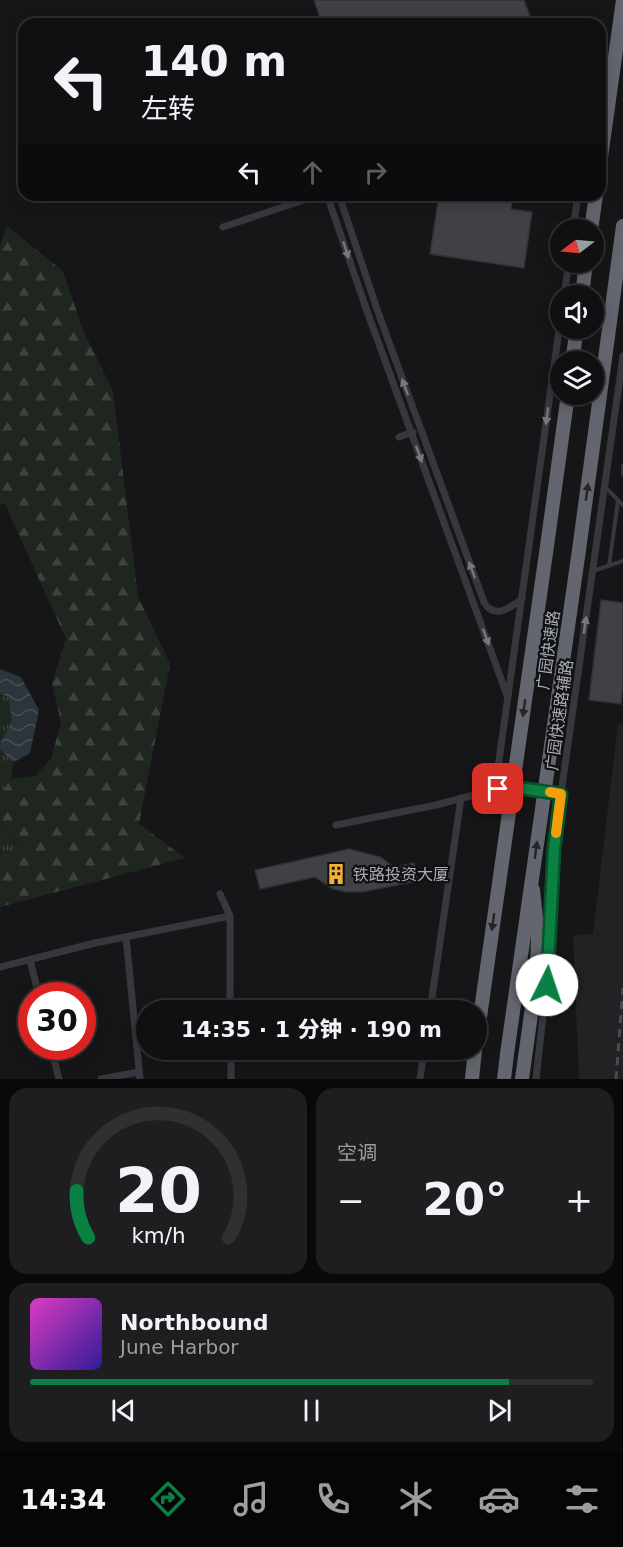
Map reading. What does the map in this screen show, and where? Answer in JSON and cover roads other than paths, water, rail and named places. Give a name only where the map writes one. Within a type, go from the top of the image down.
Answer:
[{"type":"highway","points":[[606,119],[607,63],[622,2]]},
{"type":"highway","points":[[593,219],[595,201]]},
{"type":"highway","name":"广园快速路","points":[[504,1079],[623,229]]},
{"type":"highway","name":"广园快速路","points":[[482,1000],[566,405]]},
{"type":"highway","points":[[522,1079],[538,960],[532,880]]},
{"type":"highway","points":[[472,1079],[474,1060]]},
{"type":"street","points":[[223,227],[301,201]]},
{"type":"street","points":[[329,201],[359,290],[508,698]]},
{"type":"street","points":[[341,201],[378,312],[486,606],[491,610],[500,611],[522,599]]},
{"type":"street","points":[[575,219],[577,201]]},
{"type":"street","points":[[495,789],[558,339]]},
{"type":"street","name":"广园快速路辅路","points":[[536,1079],[547,985],[554,849],[605,487],[620,401],[623,356]]},
{"type":"street","points":[[399,437],[421,429]]},
{"type":"street","points":[[336,825],[495,789],[514,788],[561,794]]},
{"type":"street","points":[[432,1000],[461,798]]},
{"type":"street","points":[[220,894],[230,916],[230,1000]]},
{"type":"street","points":[[0,967],[126,937],[230,916]]},
{"type":"street","points":[[101,1079],[140,1076],[126,937]]},
{"type":"street","points":[[30,960],[36,982]]},
{"type":"street","points":[[54,1060],[59,1079]]},
{"type":"street","points":[[231,1060],[231,1079]]},
{"type":"street","points":[[420,1079],[423,1060]]},
{"type":"lane","points":[[623,466],[623,475]]},
{"type":"lane","points":[[605,487],[623,505]]},
{"type":"lane","points":[[609,566],[618,501]]},
{"type":"lane","points":[[593,571],[623,561]]},
{"type":"water","points":[[0,669],[21,677],[39,710],[30,753],[14,762],[0,750],[0,744],[12,720],[8,697],[0,693]]},
{"type":"railway","points":[[616,1079],[623,988]]},
{"type":"place","name":"铁路投资大厦","points":[[336,874]]}]
